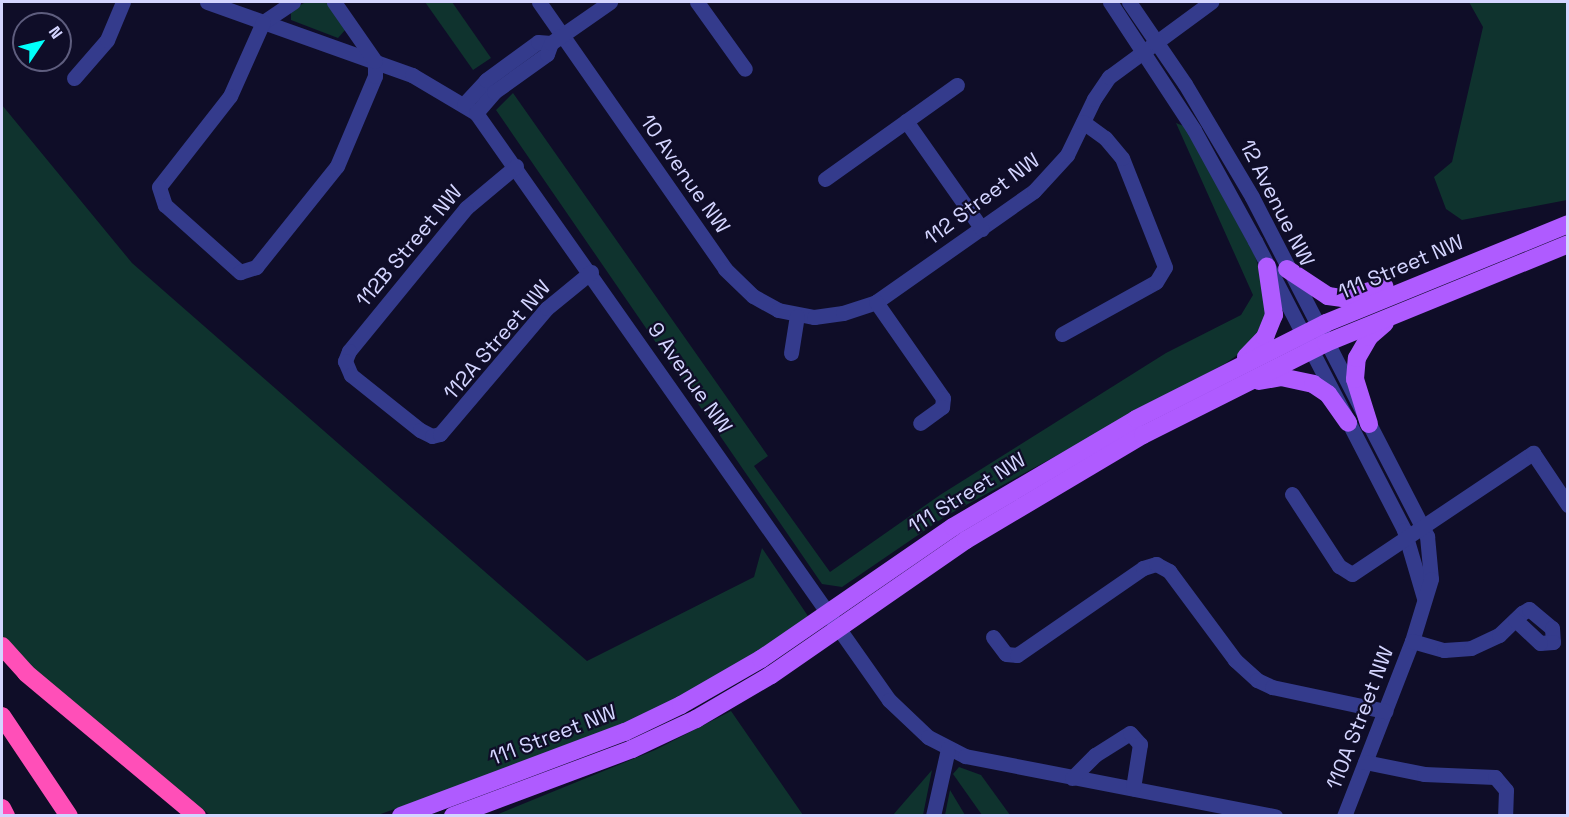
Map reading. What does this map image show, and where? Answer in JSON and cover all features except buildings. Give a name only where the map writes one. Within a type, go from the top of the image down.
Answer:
[{"type":"highway","points":[[2,646],[26,673],[197,816]]},
{"type":"highway","points":[[2,716],[69,816]]},
{"type":"highway","points":[[2,808],[6,816]]},
{"type":"main road","name":"111 Street NW","points":[[453,816],[663,735],[771,675],[833,620],[1018,486],[1470,262],[1568,224]]},
{"type":"main road","name":"111 Street NW","points":[[1314,338],[1403,310],[1568,244]]},
{"type":"main road","points":[[1287,268],[1308,286],[1328,296],[1343,298],[1373,292],[1433,269],[1470,262]]},
{"type":"main road","points":[[1234,378],[1271,324],[1274,297],[1267,267]]},
{"type":"main road","points":[[1369,424],[1355,379],[1357,358],[1374,331],[1403,310]]},
{"type":"main road","points":[[1234,378],[1281,377],[1303,380],[1328,394],[1348,423]]},
{"type":"main road","name":"111 Street NW","points":[[401,816],[625,732],[681,705],[833,620]]},
{"type":"street","points":[[74,78],[107,40],[123,2]]},
{"type":"street","name":"9 Avenue NW","points":[[207,2],[428,82],[470,108],[516,166],[895,707],[948,749]]},
{"type":"street","points":[[293,2],[262,22],[230,96],[164,178],[159,193],[165,206],[231,268],[245,272],[256,267],[337,166],[375,76],[375,61],[334,2]]},
{"type":"street","name":"10 Avenue NW","points":[[538,2],[556,39],[725,269],[753,296],[797,316]]},
{"type":"street","points":[[470,108],[486,80],[538,42],[556,39],[610,2]]},
{"type":"street","points":[[697,2],[745,69]]},
{"type":"street","name":"12 Avenue NW","points":[[1110,2],[1210,158],[1267,267],[1369,424],[1416,534],[1424,598],[1412,641]]},
{"type":"street","name":"12 Avenue NW","points":[[1129,2],[1221,142],[1287,268],[1348,423],[1416,534]]},
{"type":"street","name":"112 Street NW","points":[[797,316],[843,313],[876,302],[982,229],[1048,179],[1067,155],[1104,83],[1143,51],[1211,2]]},
{"type":"street","points":[[825,179],[957,85]]},
{"type":"street","points":[[906,121],[982,229]]},
{"type":"street","points":[[1062,334],[1156,282],[1164,271],[1163,257],[1122,158],[1105,138],[1083,122]]},
{"type":"street","name":"112B Street NW","points":[[435,435],[420,430],[354,378],[345,361],[466,208],[516,166]]},
{"type":"street","name":"112A Street NW","points":[[435,435],[448,428],[547,308],[591,272]]},
{"type":"street","points":[[876,302],[943,398],[942,406],[920,423]]},
{"type":"street","points":[[791,353],[797,316]]},
{"type":"street","points":[[1293,494],[1339,566],[1352,574],[1416,534],[1533,453],[1568,505]]},
{"type":"street","points":[[993,638],[1006,654],[1017,655],[1143,568],[1162,566],[1235,660],[1257,680],[1272,687],[1385,711]]},
{"type":"street","name":"110A Street NW","points":[[1344,816],[1412,641],[1444,650],[1471,648],[1499,635],[1515,620]]},
{"type":"street","points":[[1072,778],[1095,755],[1130,733],[1140,744],[1133,788]]},
{"type":"street","points":[[933,816],[948,749],[965,756],[1072,778],[1133,788],[1239,812],[1275,816]]},
{"type":"street","points":[[1365,762],[1424,774],[1495,777],[1506,790],[1505,816]]},
{"type":"green space","points":[[306,2],[328,2],[346,29],[338,38],[291,20],[291,10]]},
{"type":"green space","points":[[425,2],[452,2],[491,58],[473,70]]},
{"type":"green space","points":[[1469,2],[1567,2],[1567,200],[1462,220],[1446,209],[1434,177],[1452,162],[1483,27]]},
{"type":"green space","points":[[513,93],[768,456],[754,466],[830,572],[940,495],[1166,353],[1241,315],[1253,295],[1176,123],[1186,127],[1255,256],[1270,303],[1253,344],[1226,363],[946,516],[842,587],[822,584],[496,110]]},
{"type":"green space","points":[[2,105],[132,263],[587,661],[754,577],[762,548],[810,619],[702,685],[625,726],[378,815],[210,815],[30,667],[2,637]]},
{"type":"green space","points":[[731,711],[803,815],[496,815],[655,750]]},
{"type":"green space","points":[[959,767],[981,775],[1010,815],[982,815],[953,774]]},
{"type":"green space","points":[[932,770],[923,815],[893,815]]},
{"type":"green space","points":[[950,790],[965,815],[945,815]]}]
